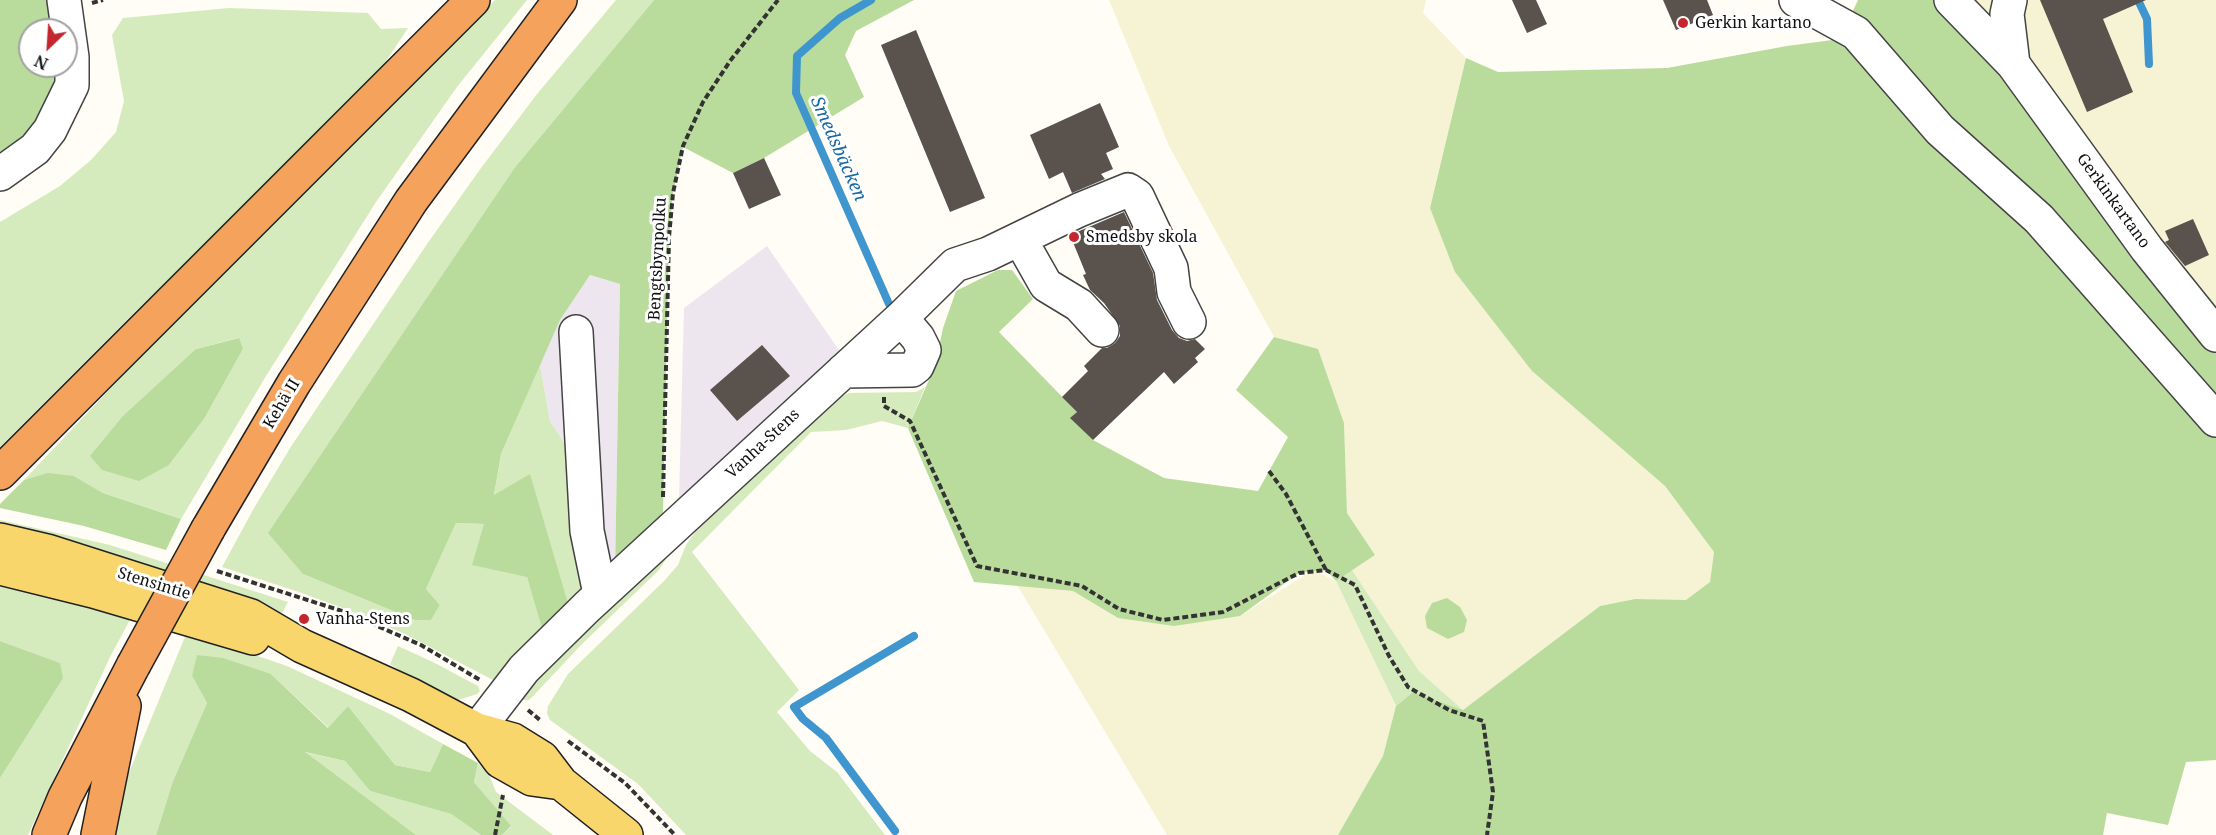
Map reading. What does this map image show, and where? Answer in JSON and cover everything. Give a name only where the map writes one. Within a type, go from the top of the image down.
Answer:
[{"type":"highway","points":[[4,470],[473,0]]},
{"type":"highway","name":"Kehä II","points":[[49,835],[65,797],[133,666],[208,529],[294,382],[411,201],[560,0]]},
{"type":"highway","points":[[98,835],[133,666]]},
{"type":"main road","name":"Stensintie","points":[[0,540],[47,550],[251,616],[302,646],[411,695],[477,730],[513,740],[529,749],[542,758],[561,783],[626,835]]},
{"type":"main road","name":"Stensintie","points":[[0,568],[93,591],[244,636],[302,646]]},
{"type":"street","points":[[0,174],[35,149],[50,130],[72,85],[72,57],[64,0]]},
{"type":"street","points":[[1796,0],[1857,33],[1940,130],[2039,219],[2216,420]]},
{"type":"street","name":"Gerkinkartano","points":[[1951,0],[2013,64],[2147,249],[2216,335]]},
{"type":"street","points":[[2010,0],[2007,14],[2013,64]]},
{"type":"street","name":"Vanha-Stens","points":[[477,730],[524,669],[600,594],[901,318],[955,265],[988,254],[1079,210],[1128,190],[1137,196],[1171,268],[1174,292],[1190,322]]},
{"type":"street","points":[[1020,239],[1046,285],[1079,305],[1102,330]]},
{"type":"street","points":[[843,371],[912,370],[917,366],[924,350],[918,338],[901,318]]},
{"type":"street","points":[[576,332],[587,531],[600,594]]},
{"type":"path","name":"Bengtsbynpolku","points":[[663,501],[669,237],[673,193],[683,146],[704,102],[730,60],[778,0]]},
{"type":"path","points":[[885,387],[884,406],[910,421],[977,566],[1082,586],[1119,609],[1163,620],[1223,612],[1299,573],[1326,570],[1355,585],[1389,656],[1408,687],[1449,710],[1484,721],[1492,792],[1486,835]]},
{"type":"path","points":[[1269,471],[1286,494],[1326,570]]},
{"type":"path","points":[[505,695],[544,724]]},
{"type":"path","points":[[562,737],[625,783],[675,835]]},
{"type":"path","points":[[495,835],[505,791]]},
{"type":"shaded area","points":[[1109,0],[1426,0],[1423,13],[1466,58],[1430,208],[1532,371],[1665,486],[1714,552],[1710,582],[1686,601],[1635,599],[1600,606],[1463,710],[1419,671],[1352,570],[1375,555],[1347,513],[1344,423],[1318,350],[1274,337],[1169,146]]},
{"type":"shaded area","points":[[1951,0],[2216,0],[2216,335]]},
{"type":"shaded area","points":[[767,246],[841,353],[679,498],[684,308]]},
{"type":"shaded area","points":[[590,275],[620,284],[615,572],[585,598],[565,444],[550,421],[540,365],[560,320]]},
{"type":"shaded area","points":[[1313,570],[1336,581],[1396,706],[1383,756],[1338,835],[1167,835],[1017,585],[1073,591],[1118,618],[1240,616]]},
{"type":"green space","points":[[0,0],[51,0],[54,18],[18,18],[18,78],[56,78],[48,118],[0,160]]},
{"type":"green space","points":[[495,0],[527,0],[457,87],[376,202],[266,376],[181,519],[103,493],[74,476],[24,480],[246,245]],"holes":[[[238,338],[243,349],[204,419],[169,465],[196,349]]]},
{"type":"green space","points":[[616,0],[654,0],[516,166],[303,574],[415,620],[431,620],[440,605],[426,589],[456,523],[484,524],[527,577],[543,627],[529,475],[494,496],[501,454],[540,365],[550,421],[565,444],[585,598],[500,677],[493,680],[405,634],[348,610],[222,567],[292,445],[427,244],[537,94]]},
{"type":"green space","points":[[654,0],[914,0],[856,31],[845,55],[864,97],[764,158],[733,173],[683,147],[673,193],[669,237],[663,513],[615,572],[620,284],[590,275],[560,320],[501,454],[494,495],[530,474],[569,607],[542,628],[527,577],[472,565],[484,524],[456,523],[426,589],[440,605],[431,620],[415,620],[303,574],[268,533],[516,166]]},
{"type":"green space","points":[[1858,0],[1951,0],[2216,335],[2216,760],[2186,762],[2168,825],[2107,813],[2103,835],[1338,835],[1383,756],[1396,706],[1413,692],[1463,710],[1600,606],[1635,599],[1686,600],[1710,582],[1714,552],[1665,486],[1532,371],[1455,272],[1430,208],[1466,58],[1498,72],[1667,68],[1787,46],[1840,39]]},
{"type":"green space","points":[[229,8],[368,13],[381,29],[408,28],[375,78],[0,447],[0,222],[60,186],[91,160],[116,132],[124,101],[112,35],[123,18]]},
{"type":"green space","points":[[998,270],[1012,270],[1033,299],[999,332],[1077,412],[1071,418],[1093,440],[1164,478],[1258,491],[1288,437],[1236,390],[1274,337],[1318,349],[1344,423],[1347,513],[1375,555],[1336,581],[1326,570],[1299,573],[1240,616],[1174,626],[1118,618],[1073,591],[974,582],[908,428],[935,366],[943,328],[956,291]]},
{"type":"green space","points":[[239,338],[243,349],[204,419],[169,465],[139,481],[102,470],[90,456],[123,416],[196,349]]},
{"type":"green space","points":[[925,387],[908,428],[882,421],[846,430],[811,432],[692,552],[799,690],[777,712],[810,751],[837,772],[885,835],[686,835],[638,784],[550,720],[547,713],[548,706],[568,674],[678,565],[686,545],[702,523],[841,397],[849,393],[916,392]]},
{"type":"green space","points":[[48,473],[74,476],[103,493],[181,519],[166,550],[84,526],[0,508],[0,504],[24,480]]},
{"type":"green space","points":[[0,520],[110,545],[288,602],[282,613],[0,533]]},
{"type":"green space","points":[[670,552],[659,570],[581,645],[529,700],[522,700],[533,678]]},
{"type":"green space","points":[[1352,570],[1419,671],[1463,710],[1413,692],[1396,706],[1336,581]]},
{"type":"green space","points":[[0,580],[132,616],[110,657],[28,835],[0,835],[0,778],[59,663],[0,641]]},
{"type":"green space","points":[[1447,598],[1460,607],[1467,620],[1464,632],[1448,639],[1427,628],[1425,616],[1432,603]]},
{"type":"green space","points":[[187,632],[287,666],[390,714],[443,744],[430,772],[395,765],[348,706],[329,728],[271,674],[192,676],[207,703],[173,781],[156,835],[112,835],[128,775]]},
{"type":"green space","points":[[0,641],[60,663],[63,678],[0,778]]},
{"type":"green space","points":[[398,646],[478,686],[480,691],[455,701],[425,688],[390,664]]},
{"type":"green space","points":[[197,655],[223,658],[271,674],[328,728],[348,706],[395,765],[430,772],[443,744],[478,763],[474,782],[511,826],[502,835],[481,835],[451,814],[370,791],[345,761],[305,752],[416,835],[156,835],[173,781],[207,703],[192,676]]},
{"type":"green space","points":[[303,752],[345,761],[370,791],[451,814],[481,835],[416,835]]},
{"type":"green space","points":[[478,763],[490,777],[496,792],[553,835],[502,835],[511,827],[474,782]]},
{"type":"building","points":[[1512,0],[1536,0],[1547,24],[1527,33]]},
{"type":"building","name":"Gerkin kartano","points":[[1663,0],[1707,0],[1713,15],[1676,30]]},
{"type":"building","points":[[2040,0],[2146,0],[2103,19],[2133,92],[2087,112]]},
{"type":"building","points":[[916,30],[985,198],[950,212],[881,45]]},
{"type":"building","points":[[1100,103],[1119,147],[1106,153],[1113,169],[1101,174],[1105,179],[1072,193],[1063,172],[1049,179],[1030,135]]},
{"type":"building","points":[[764,158],[781,195],[749,209],[733,173]]},
{"type":"building","points":[[1124,212],[1153,273],[1157,300],[1172,330],[1179,338],[1187,341],[1195,339],[1205,349],[1195,358],[1198,362],[1174,384],[1164,372],[1093,440],[1070,418],[1077,412],[1062,397],[1088,371],[1084,366],[1102,348],[1115,343],[1120,336],[1120,326],[1104,303],[1090,290],[1070,235]]},
{"type":"building","points":[[2193,219],[2209,255],[2185,266],[2165,242],[2169,240],[2165,231]]},
{"type":"building","points":[[762,345],[790,376],[737,421],[710,390]]},
{"type":"waterway","name":"Smedsbäcken","points":[[871,0],[840,18],[797,56],[796,93],[889,304]]},
{"type":"waterway","points":[[2138,0],[2147,19],[2149,64]]},
{"type":"waterway","points":[[895,831],[826,738],[803,719],[794,707],[914,636]]},
{"type":"place","name":"Gerkin kartano","points":[[1683,23]]},
{"type":"place","name":"Smedsby skola","points":[[1074,237]]},
{"type":"place","name":"Vanha-Stens","points":[[304,619]]}]
